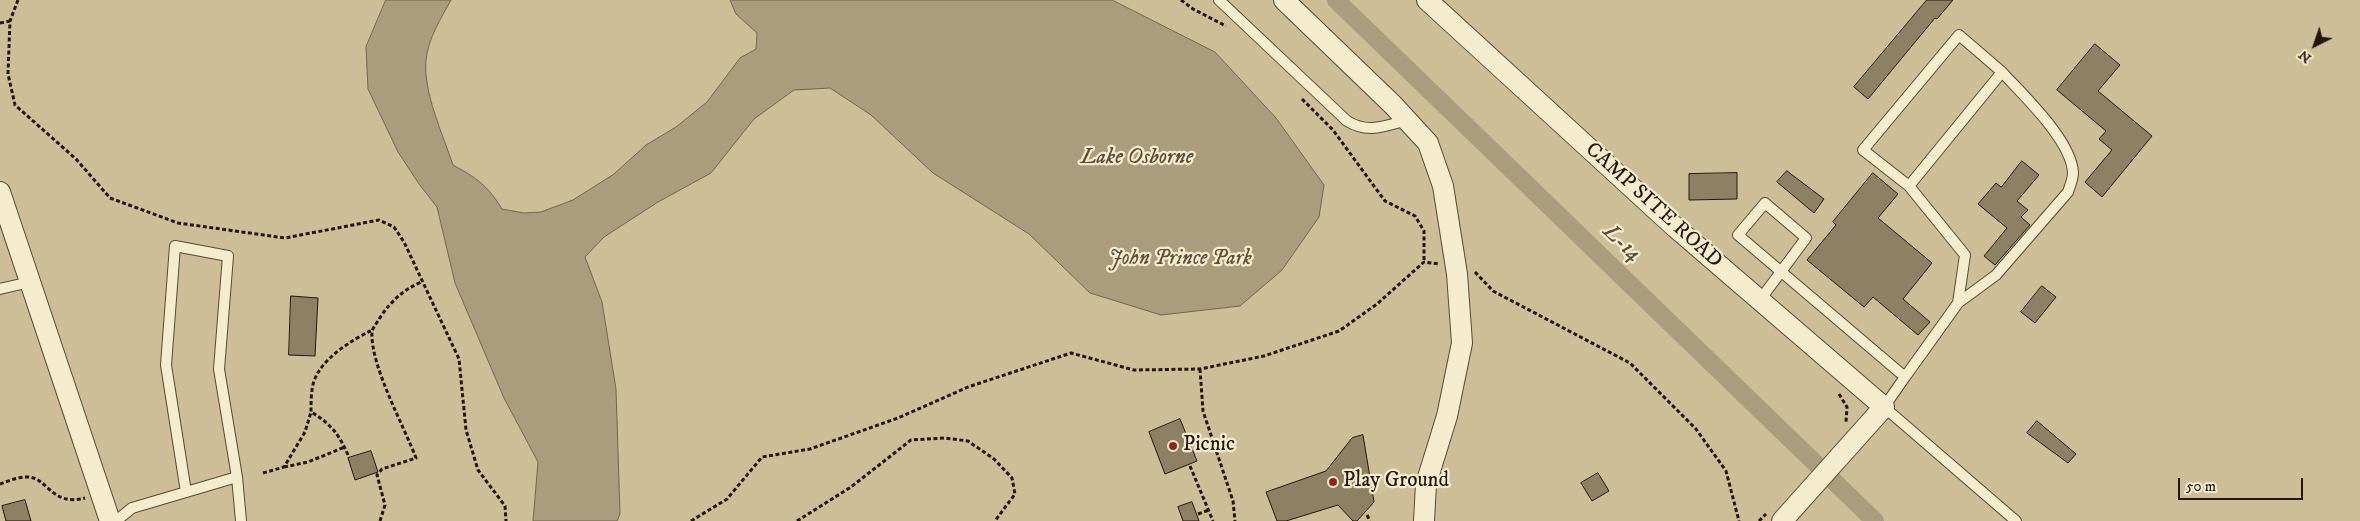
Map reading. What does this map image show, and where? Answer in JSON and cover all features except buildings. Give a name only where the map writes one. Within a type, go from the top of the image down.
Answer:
[{"type":"street","points":[[1284,0],[1407,120],[1428,143],[1443,186],[1455,266],[1462,343],[1447,416],[1426,484],[1424,521]]},
{"type":"street","name":"CAMP SITE ROAD","points":[[1427,0],[1662,214],[1884,407]]},
{"type":"street","points":[[0,192],[110,521]]},
{"type":"street","points":[[1782,521],[1800,504],[1884,407]]},
{"type":"lane","points":[[1219,0],[1347,121],[1357,127],[1374,129],[1407,120]]},
{"type":"lane","points":[[1958,302],[1965,255],[1908,186],[1862,150],[1959,35],[2002,72],[2054,132],[2071,159],[2073,174],[2068,192],[1996,275],[1958,302],[1884,407],[2016,521]]},
{"type":"lane","points":[[1908,186],[2002,72]]},
{"type":"lane","points":[[1760,300],[1781,271],[1806,238],[1765,204],[1738,235],[1781,271],[1905,377]]},
{"type":"lane","points":[[186,492],[166,365],[175,246],[228,256],[219,369],[237,477],[241,521]]},
{"type":"lane","points":[[0,289],[30,282]]},
{"type":"lane","points":[[116,521],[132,508],[237,477]]},
{"type":"path","points":[[18,0],[10,21],[8,74],[16,105],[76,159],[110,198],[178,223],[285,238],[379,220],[394,227],[404,242],[421,282],[459,359],[466,430],[478,470],[506,506],[506,521]]},
{"type":"path","points":[[1181,0],[1192,9],[1233,29]]},
{"type":"path","points":[[0,23],[10,21]]},
{"type":"path","points":[[690,521],[727,499],[762,457],[810,449],[898,418],[968,387],[1071,353],[1134,370],[1200,369],[1264,356],[1338,331],[1377,304],[1424,262],[1424,231],[1415,216],[1385,202],[1333,130],[1300,96]]},
{"type":"path","points":[[1424,262],[1470,267],[1493,291],[1630,363],[1696,429],[1726,471],[1739,521]]},
{"type":"path","points":[[284,467],[305,432],[311,412],[314,382],[317,374],[329,360],[350,343],[372,330],[390,302],[404,290],[421,282]]},
{"type":"path","points":[[372,330],[373,344],[387,391],[416,458],[382,469],[377,475],[384,505],[380,521]]},
{"type":"path","points":[[1200,369],[1203,411],[1234,501],[1235,521]]},
{"type":"path","points":[[311,412],[332,426],[348,455]]},
{"type":"path","points":[[797,521],[851,487],[911,440],[945,438],[968,441],[994,459],[1012,478],[1015,494],[995,521]]},
{"type":"path","points":[[263,473],[308,462],[345,447]]},
{"type":"path","points":[[1190,466],[1214,521]]},
{"type":"path","points":[[0,484],[27,477],[36,479],[57,497],[63,499],[81,499],[101,495]]},
{"type":"path","points":[[1198,514],[1209,510]]},
{"type":"path","points":[[1366,515],[1370,521]]},
{"type":"green space","name":"John Prince Park","points":[[0,0],[2360,0],[2360,521],[0,521]]},
{"type":"water","name":"Lake Osborne","points":[[386,0],[451,0],[429,44],[427,52],[426,72],[431,99],[453,165],[481,183],[492,194],[502,209],[524,213],[541,212],[573,200],[614,174],[646,145],[676,127],[707,102],[740,58],[756,49],[757,33],[736,14],[730,0],[1112,0],[1215,52],[1276,118],[1324,185],[1319,217],[1282,270],[1240,306],[1161,315],[1090,293],[1029,234],[933,173],[871,115],[830,88],[794,90],[754,119],[711,173],[658,202],[604,237],[585,257],[602,302],[616,389],[620,514],[617,521],[533,521],[538,462],[504,398],[455,283],[437,207],[398,152],[368,89],[366,47]]},
{"type":"waterway","name":"L-14","points":[[1336,0],[1875,521]]},
{"type":"place","name":"Picnic","points":[[1173,446]]},
{"type":"place","name":"Play Ground","points":[[1333,482]]}]
